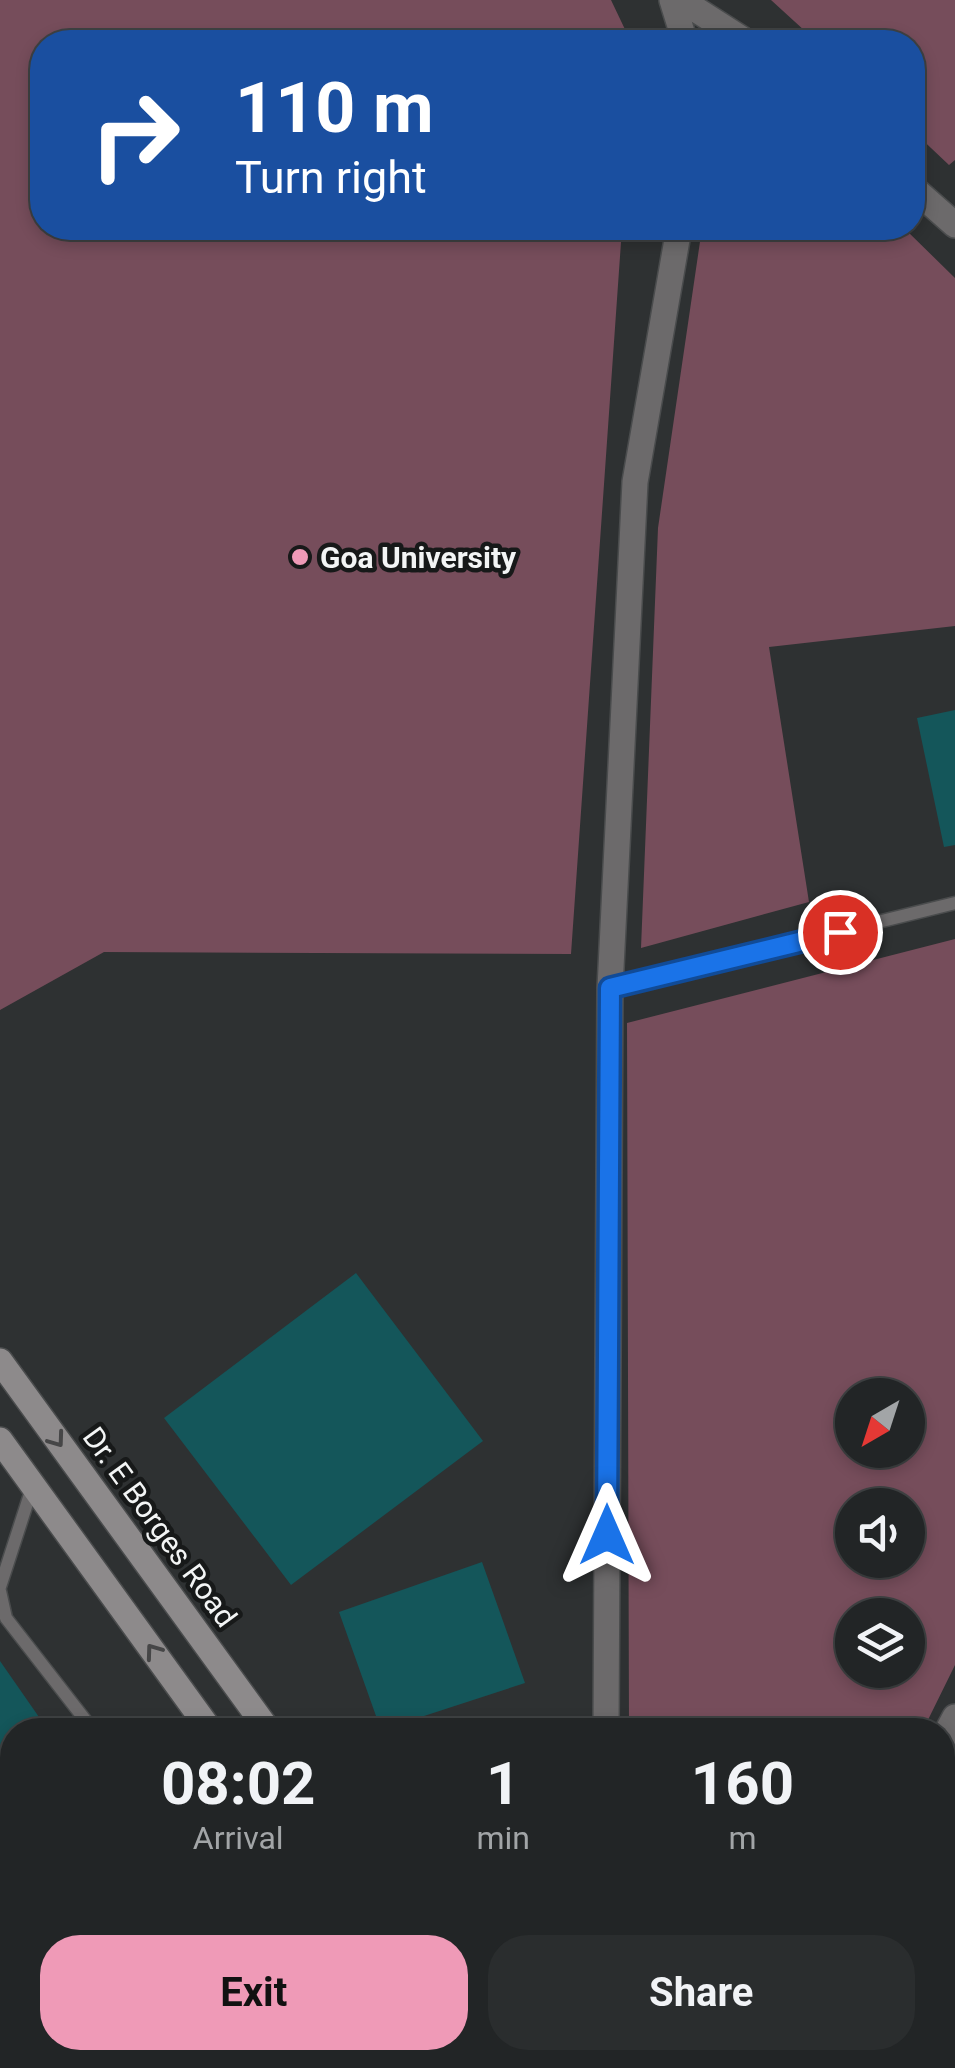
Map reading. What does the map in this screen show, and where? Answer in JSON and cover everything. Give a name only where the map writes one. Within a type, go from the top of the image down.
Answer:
[{"type":"main road","name":"Dr. E Borges Road","points":[[0,1361],[259,1718]]},
{"type":"main road","points":[[0,1440],[201,1718]]},
{"type":"street","points":[[672,0],[681,30]]},
{"type":"street","points":[[681,0],[727,30]]},
{"type":"street","points":[[925,198],[955,224]]},
{"type":"street","points":[[606,1718],[610,988],[635,482],[678,240]]},
{"type":"lane","points":[[610,988],[955,903]]},
{"type":"lane","points":[[32,1486],[0,1589],[6,1618],[84,1718]]},
{"type":"shaded area","points":[[0,0],[611,0],[625,30],[30,30],[30,240],[621,240],[571,954],[104,952],[0,1010]]},
{"type":"shaded area","points":[[771,0],[955,0],[955,160],[949,165],[925,142],[925,30],[804,30]]},
{"type":"shaded area","points":[[700,240],[916,240],[955,278],[955,626],[769,647],[809,902],[641,948],[658,528]]},
{"type":"shaded area","points":[[955,939],[955,1665],[929,1718],[629,1718],[627,1023]]},
{"type":"building","points":[[955,710],[955,845],[944,847],[917,718]]},
{"type":"building","points":[[356,1273],[483,1441],[291,1585],[164,1418]]},
{"type":"building","points":[[482,1562],[525,1683],[418,1718],[377,1718],[339,1612]]},
{"type":"building","points":[[0,1661],[40,1718],[0,1718]]},
{"type":"place","name":"Goa University","points":[[300,557]]},
{"type":"route","points":[[607,1535],[610,988],[840,932]]}]
